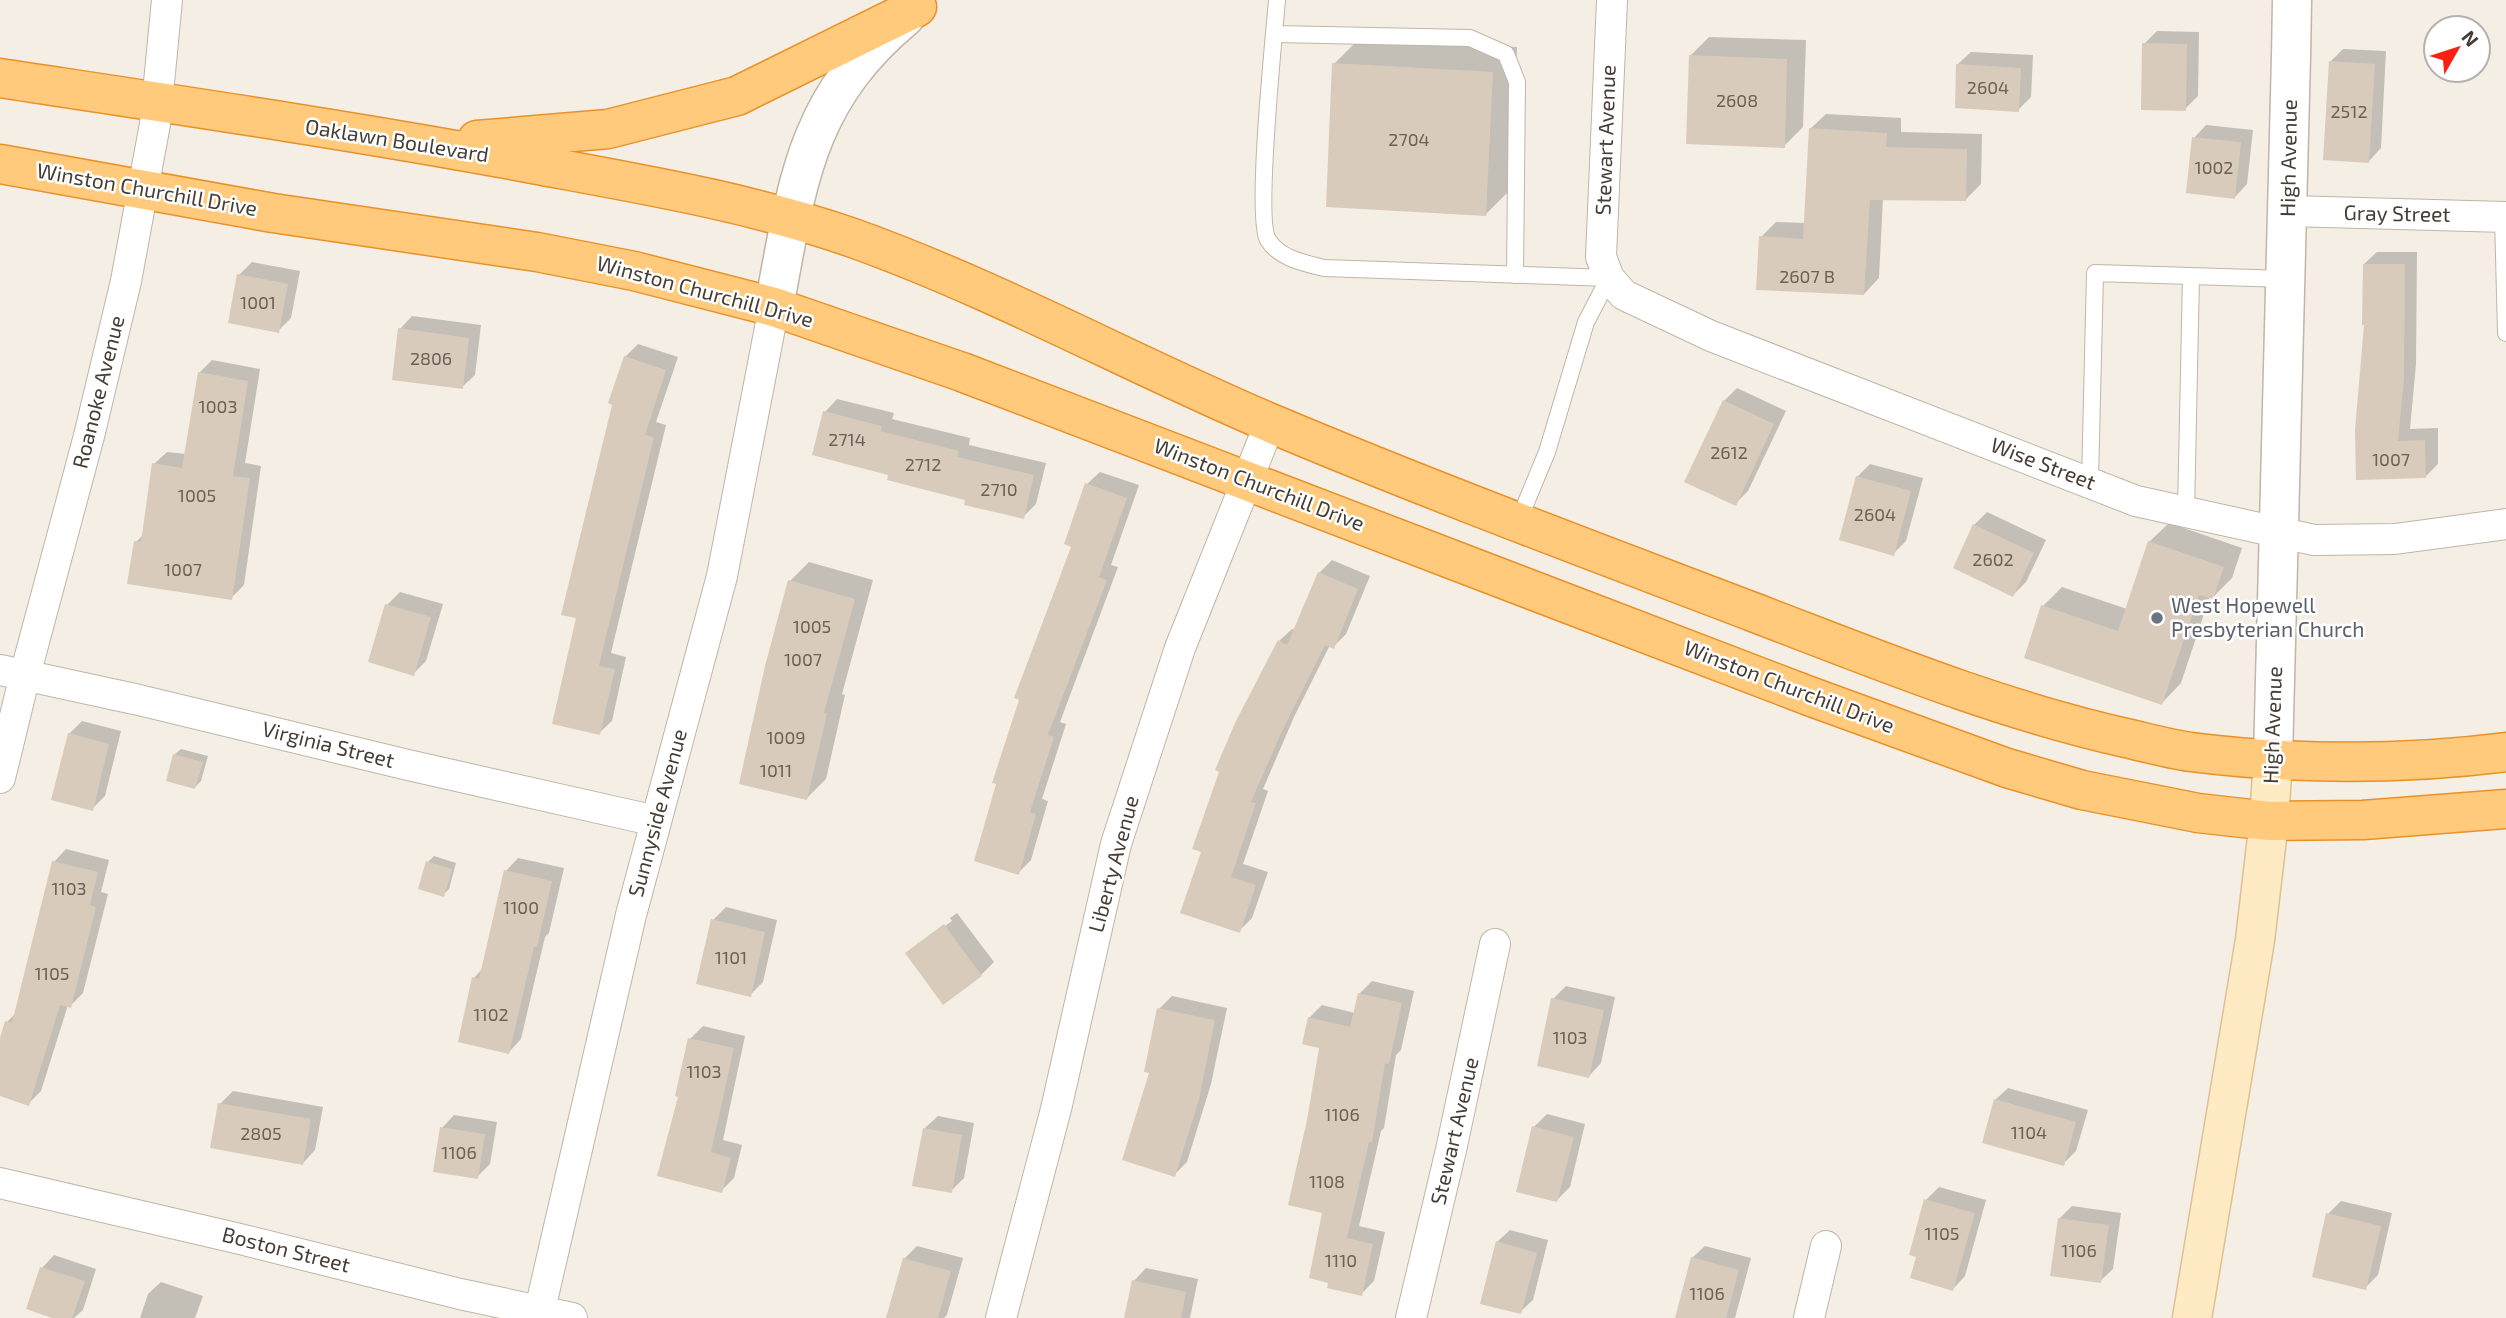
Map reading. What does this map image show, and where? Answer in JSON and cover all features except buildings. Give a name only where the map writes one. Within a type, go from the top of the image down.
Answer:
[{"type":"highway","points":[[426,144],[608,129],[737,96],[923,4]]},
{"type":"highway","name":"Oaklawn Boulevard","points":[[0,78],[426,144],[639,183],[791,219]]},
{"type":"highway","name":"Winston Churchill Drive","points":[[0,164],[273,213],[537,252],[634,271],[774,306],[962,372],[1796,691],[2007,768],[2082,790],[2198,813],[2269,821],[2363,820],[2506,810]]},
{"type":"highway","points":[[791,219],[852,238],[972,284],[1270,423],[1889,666],[2002,705],[2093,731],[2187,751],[2273,758],[2369,761],[2460,758],[2506,752]]},
{"type":"main road","name":"High Avenue","points":[[2192,1318],[2255,940],[2269,821],[2273,758]]},
{"type":"street","name":"Roanoke Avenue","points":[[0,778],[12,673],[92,423],[126,281],[158,102],[167,0]]},
{"type":"street","name":"Stewart Avenue","points":[[1609,278],[1601,257],[1612,0]]},
{"type":"street","name":"High Avenue","points":[[2273,758],[2289,211],[2292,0]]},
{"type":"street","points":[[774,306],[803,164],[821,118],[846,76],[879,39],[923,4]]},
{"type":"street","name":"Gray Street","points":[[2289,211],[2505,217]]},
{"type":"street","name":"Wise Street","points":[[1609,278],[1624,295],[1711,337],[2136,501],[2314,540],[2395,539],[2506,524]]},
{"type":"street","name":"Sunnyside Avenue","points":[[539,1314],[631,915],[722,576],[774,306]]},
{"type":"street","name":"Liberty Avenue","points":[[1001,1318],[1056,1110],[1116,844],[1180,648],[1270,423]]},
{"type":"street","name":"Virginia Street","points":[[12,673],[656,821]]},
{"type":"street","name":"Stewart Avenue","points":[[1412,1318],[1495,944]]},
{"type":"street","name":"Boston Street","points":[[0,1183],[240,1239],[539,1314],[572,1318]]},
{"type":"street","points":[[1809,1318],[1826,1246]]},
{"type":"lane","points":[[1277,0],[1263,204],[1268,239],[1286,257],[1324,268],[1609,278],[1586,322],[1547,452],[1518,522]]},
{"type":"lane","points":[[1275,34],[1470,38],[1507,54],[1517,82],[1515,275]]},
{"type":"lane","points":[[2505,217],[2506,333]]},
{"type":"lane","points":[[2090,481],[2095,273],[2286,279]]},
{"type":"lane","points":[[2186,512],[2191,276]]},
{"type":"place","name":"West Hopewell Presbyterian Church","points":[[2157,618]]}]
